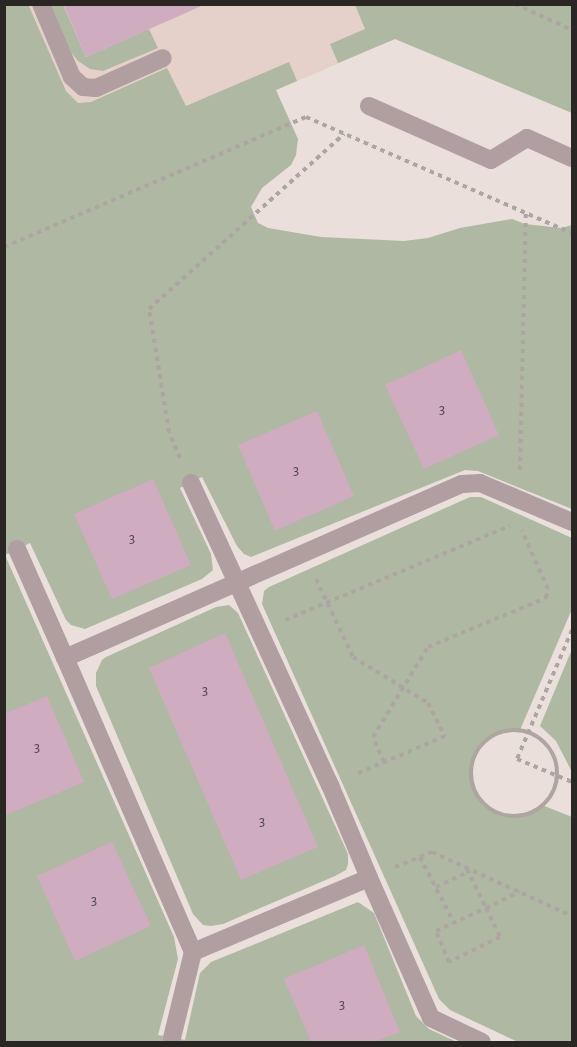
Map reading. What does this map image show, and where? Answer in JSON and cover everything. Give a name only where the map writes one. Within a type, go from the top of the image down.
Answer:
[{"type":"lane","points":[[40,4],[72,77],[83,87],[96,88],[163,58]]},
{"type":"lane","points":[[369,106],[491,160],[527,138],[573,158]]},
{"type":"lane","points":[[191,483],[261,631],[431,1018],[482,1042]]},
{"type":"lane","points":[[65,658],[462,484],[480,483],[573,522]]},
{"type":"lane","points":[[17,549],[193,952],[172,1038]]},
{"type":"lane","points":[[193,952],[369,878]]},
{"type":"path","points":[[515,4],[573,30]]},
{"type":"path","points":[[4,247],[306,117],[573,233]]},
{"type":"path","points":[[191,483],[169,432],[149,309],[344,134]]},
{"type":"path","points":[[520,499],[526,213]]},
{"type":"path","points":[[261,631],[518,522],[548,589],[546,598],[428,647],[373,737],[384,762]]},
{"type":"path","points":[[304,554],[353,657],[428,703],[445,736],[330,785]]},
{"type":"path","points":[[573,630],[517,759],[573,782]]},
{"type":"path","points":[[511,730],[528,733],[547,746],[556,767],[556,774],[551,794],[542,805],[530,813],[515,816],[500,814],[487,807],[477,796],[472,782],[471,767],[484,741],[497,733],[511,730]]},
{"type":"path","points":[[369,878],[432,852],[467,871],[573,916]]},
{"type":"path","points":[[420,857],[453,923]]},
{"type":"path","points":[[436,887],[467,871]]},
{"type":"path","points":[[467,871],[486,908],[500,938],[449,962],[436,932],[453,923],[486,908],[519,892]]},
{"type":"shaded area","points":[[4,5],[572,5],[572,113],[395,39],[56,185]]},
{"type":"green space","points":[[28,4],[66,91],[78,103],[91,102],[167,68],[186,106],[289,62],[297,81],[276,90],[298,139],[296,155],[291,165],[262,188],[251,207],[258,223],[268,228],[321,237],[404,241],[428,238],[460,228],[512,219],[525,224],[561,228],[572,225],[572,509],[478,471],[465,470],[251,557],[244,554],[237,546],[202,477],[180,488],[211,554],[213,570],[202,579],[85,629],[71,625],[66,620],[30,543],[5,555],[174,937],[178,959],[158,1035],[185,1040],[200,973],[211,962],[358,902],[374,913],[416,1016],[429,1029],[457,1042],[5,1042],[4,5]]},
{"type":"green space","points":[[51,5],[63,5],[86,57],[149,29],[158,48],[103,71],[90,69],[78,61],[71,52]]},
{"type":"green space","points":[[355,5],[572,5],[572,113],[395,39],[338,63],[330,44],[365,29]]},
{"type":"green space","points":[[470,497],[481,497],[572,538],[572,609],[520,730],[490,736],[475,753],[471,767],[472,782],[477,796],[487,807],[500,814],[515,816],[529,813],[542,805],[572,817],[572,1042],[518,1042],[450,1010],[439,999],[262,604],[264,591],[269,587]]},
{"type":"green space","points":[[229,605],[238,613],[348,854],[348,864],[346,870],[335,876],[223,924],[211,926],[203,925],[193,914],[96,686],[96,673],[102,660],[106,657],[216,607]]},
{"type":"green space","points":[[572,649],[572,772],[556,741],[540,726]]},
{"type":"building","points":[[63,4],[206,4],[86,57]]},
{"type":"building","points":[[461,350],[499,435],[424,469],[385,385]]},
{"type":"building","points":[[317,411],[354,496],[275,531],[238,445]]},
{"type":"building","points":[[153,479],[191,565],[112,599],[74,514]]},
{"type":"building","points":[[225,633],[318,847],[241,880],[149,668]]},
{"type":"building","points":[[47,696],[84,782],[4,816],[4,714]]},
{"type":"building","points":[[112,842],[151,926],[75,961],[37,876]]},
{"type":"building","points":[[364,945],[400,1032],[374,1042],[311,1042],[284,979]]}]
